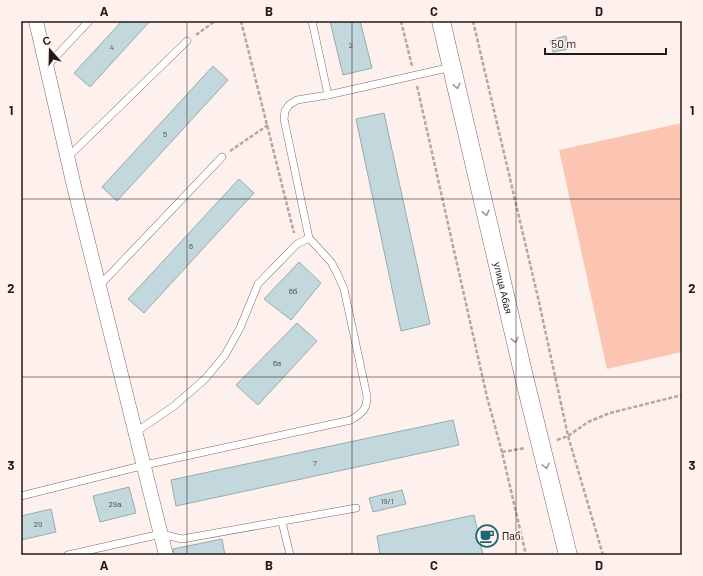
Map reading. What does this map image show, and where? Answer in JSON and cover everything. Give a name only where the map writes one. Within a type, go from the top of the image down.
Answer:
[{"type":"street","points":[[36,21],[166,555]]},
{"type":"street","name":"улица Абая","points":[[441,21],[453,67],[523,373],[568,555]]},
{"type":"lane","points":[[46,66],[89,21]]},
{"type":"lane","points":[[312,21],[328,95]]},
{"type":"lane","points":[[68,157],[187,41]]},
{"type":"lane","points":[[21,496],[145,465],[351,420],[361,414],[367,405],[367,396],[344,289],[331,262],[310,238],[284,119],[285,111],[289,105],[297,100],[328,95],[453,67]]},
{"type":"lane","points":[[100,284],[222,157]]},
{"type":"lane","points":[[136,432],[174,406],[205,379],[224,356],[240,328],[258,284],[297,244],[310,238]]},
{"type":"lane","points":[[68,555],[161,534],[182,539],[356,508]]},
{"type":"lane","points":[[282,522],[290,555]]},
{"type":"path","points":[[187,41],[215,21]]},
{"type":"path","points":[[241,21],[297,244]]},
{"type":"path","points":[[401,21],[486,390],[526,555]]},
{"type":"path","points":[[473,21],[539,302],[568,436],[603,555]]},
{"type":"path","points":[[222,157],[268,125]]},
{"type":"path","points":[[568,436],[588,422],[610,413],[682,395]]},
{"type":"shaded area","points":[[682,123],[682,352],[607,369],[559,150]]},
{"type":"building","points":[[122,21],[150,21],[90,87],[74,73]]},
{"type":"building","points":[[330,21],[360,21],[372,68],[343,75]]},
{"type":"building","points":[[566,36],[569,49],[553,52],[550,40]]},
{"type":"building","points":[[213,66],[228,80],[117,201],[102,187]]},
{"type":"building","points":[[384,113],[430,324],[401,331],[356,119]]},
{"type":"building","points":[[239,179],[254,193],[144,313],[128,299]]},
{"type":"building","points":[[299,262],[321,283],[291,320],[264,299]]},
{"type":"building","points":[[297,323],[317,341],[258,405],[236,385]]},
{"type":"building","points":[[453,420],[459,445],[176,506],[171,480]]},
{"type":"building","points":[[129,487],[136,513],[100,522],[93,496]]},
{"type":"building","points":[[402,490],[406,504],[373,512],[369,498]]},
{"type":"building","points":[[51,509],[56,532],[21,540],[21,516]]},
{"type":"building","points":[[474,515],[483,555],[380,555],[377,536]]},
{"type":"building","points":[[222,539],[225,555],[174,555],[173,549]]},
{"type":"place","name":"Паб","points":[[487,536]]}]
